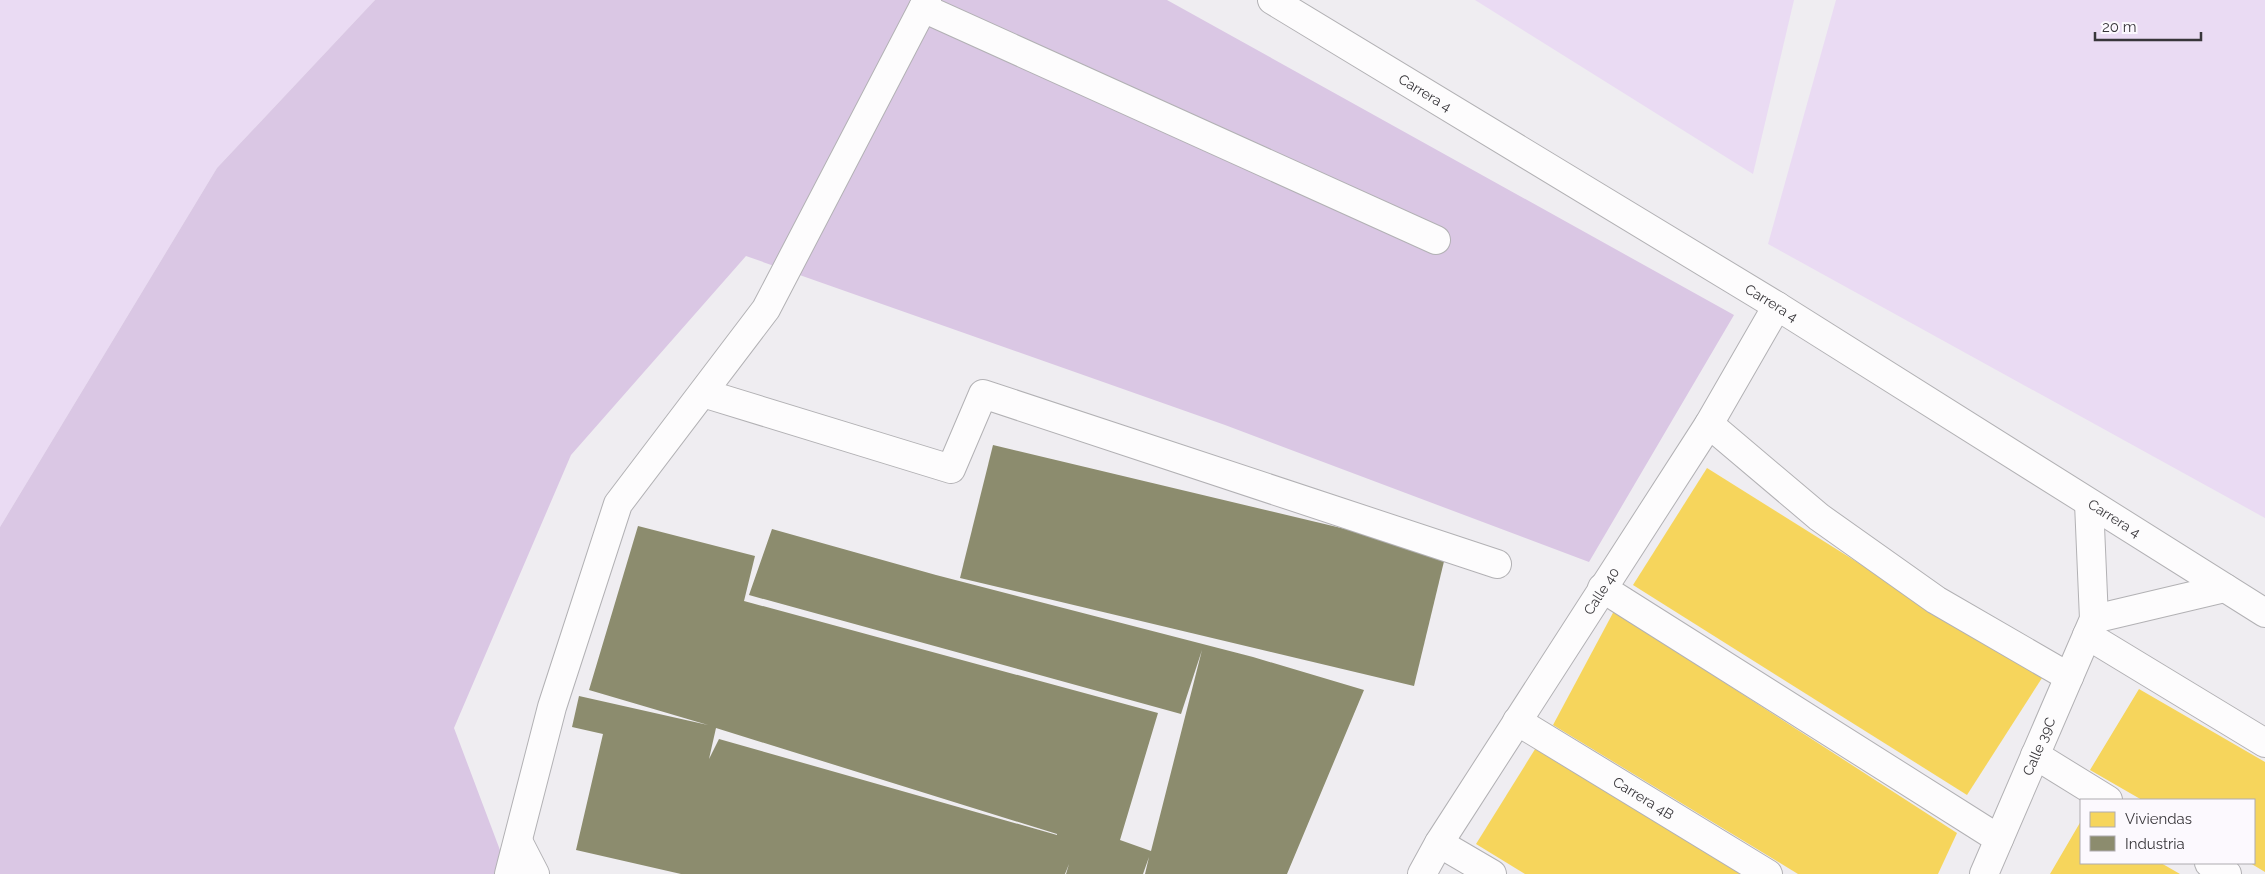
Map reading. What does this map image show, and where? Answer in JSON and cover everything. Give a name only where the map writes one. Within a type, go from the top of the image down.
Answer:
[{"type":"street","name":"Carrera 4","points":[[1272,0],[1777,306],[2265,613]]},
{"type":"street","points":[[510,874],[552,707],[618,504],[766,310],[925,4],[1436,240]]},
{"type":"street","name":"Calle 40","points":[[1422,874],[1439,843],[1709,424],[1777,306]]},
{"type":"street","points":[[703,393],[951,469],[982,394],[1497,564]]},
{"type":"street","points":[[1709,424],[1819,517],[1936,600],[2069,677]]},
{"type":"street","name":"Calle 39C","points":[[1984,874],[2090,627],[2089,503]]},
{"type":"street","points":[[1602,588],[1999,839]]},
{"type":"street","points":[[2090,627],[2225,588]]},
{"type":"street","points":[[2090,627],[2265,743]]},
{"type":"street","name":"Carrera 4B","points":[[1517,721],[1768,874]]},
{"type":"street","points":[[2035,755],[2106,799]]},
{"type":"street","points":[[518,842],[535,874]]},
{"type":"street","points":[[1439,843],[1492,874]]},
{"type":"street","points":[[2211,864],[2227,874]]},
{"type":"shaded area","points":[[0,0],[375,0],[217,168],[0,527]]},
{"type":"shaded area","points":[[375,0],[1167,0],[1734,315],[1589,562],[1225,425],[746,256],[571,455],[454,728],[509,874],[0,874],[0,527],[217,168]]},
{"type":"shaded area","points":[[1475,0],[1794,0],[1753,174]]},
{"type":"shaded area","points":[[1836,0],[2265,0],[2265,518],[1768,244]]},
{"type":"building: Viviendas","points":[[1707,468],[2042,678],[1967,795],[1633,585]]},
{"type":"building: Viviendas","points":[[1614,611],[1957,833],[1938,874],[1798,874],[1553,725]]},
{"type":"building: Viviendas","points":[[2139,689],[2265,762],[2265,872],[2252,864],[2255,864],[2255,799],[2140,799],[2090,770]]},
{"type":"building: Viviendas","points":[[1537,746],[1747,874],[1525,874],[1476,844]]},
{"type":"building: Viviendas","points":[[2080,823],[2080,864],[2163,864],[2180,874],[2050,874]]},
{"type":"building: Industria","points":[[993,445],[1446,553],[1414,686],[960,578]]},
{"type":"building: Industria","points":[[638,526],[755,556],[744,601],[1158,713],[1120,840],[1151,851],[1202,650],[1181,714],[749,595],[772,529],[936,575],[1253,657],[1364,690],[1287,874],[1145,874],[1149,857],[1143,874],[1066,874],[1069,864],[1065,874],[681,874],[576,850],[603,734],[572,727],[579,696],[708,725],[589,690]],"holes":[[[716,728],[1057,834],[719,739],[709,759]]]}]
